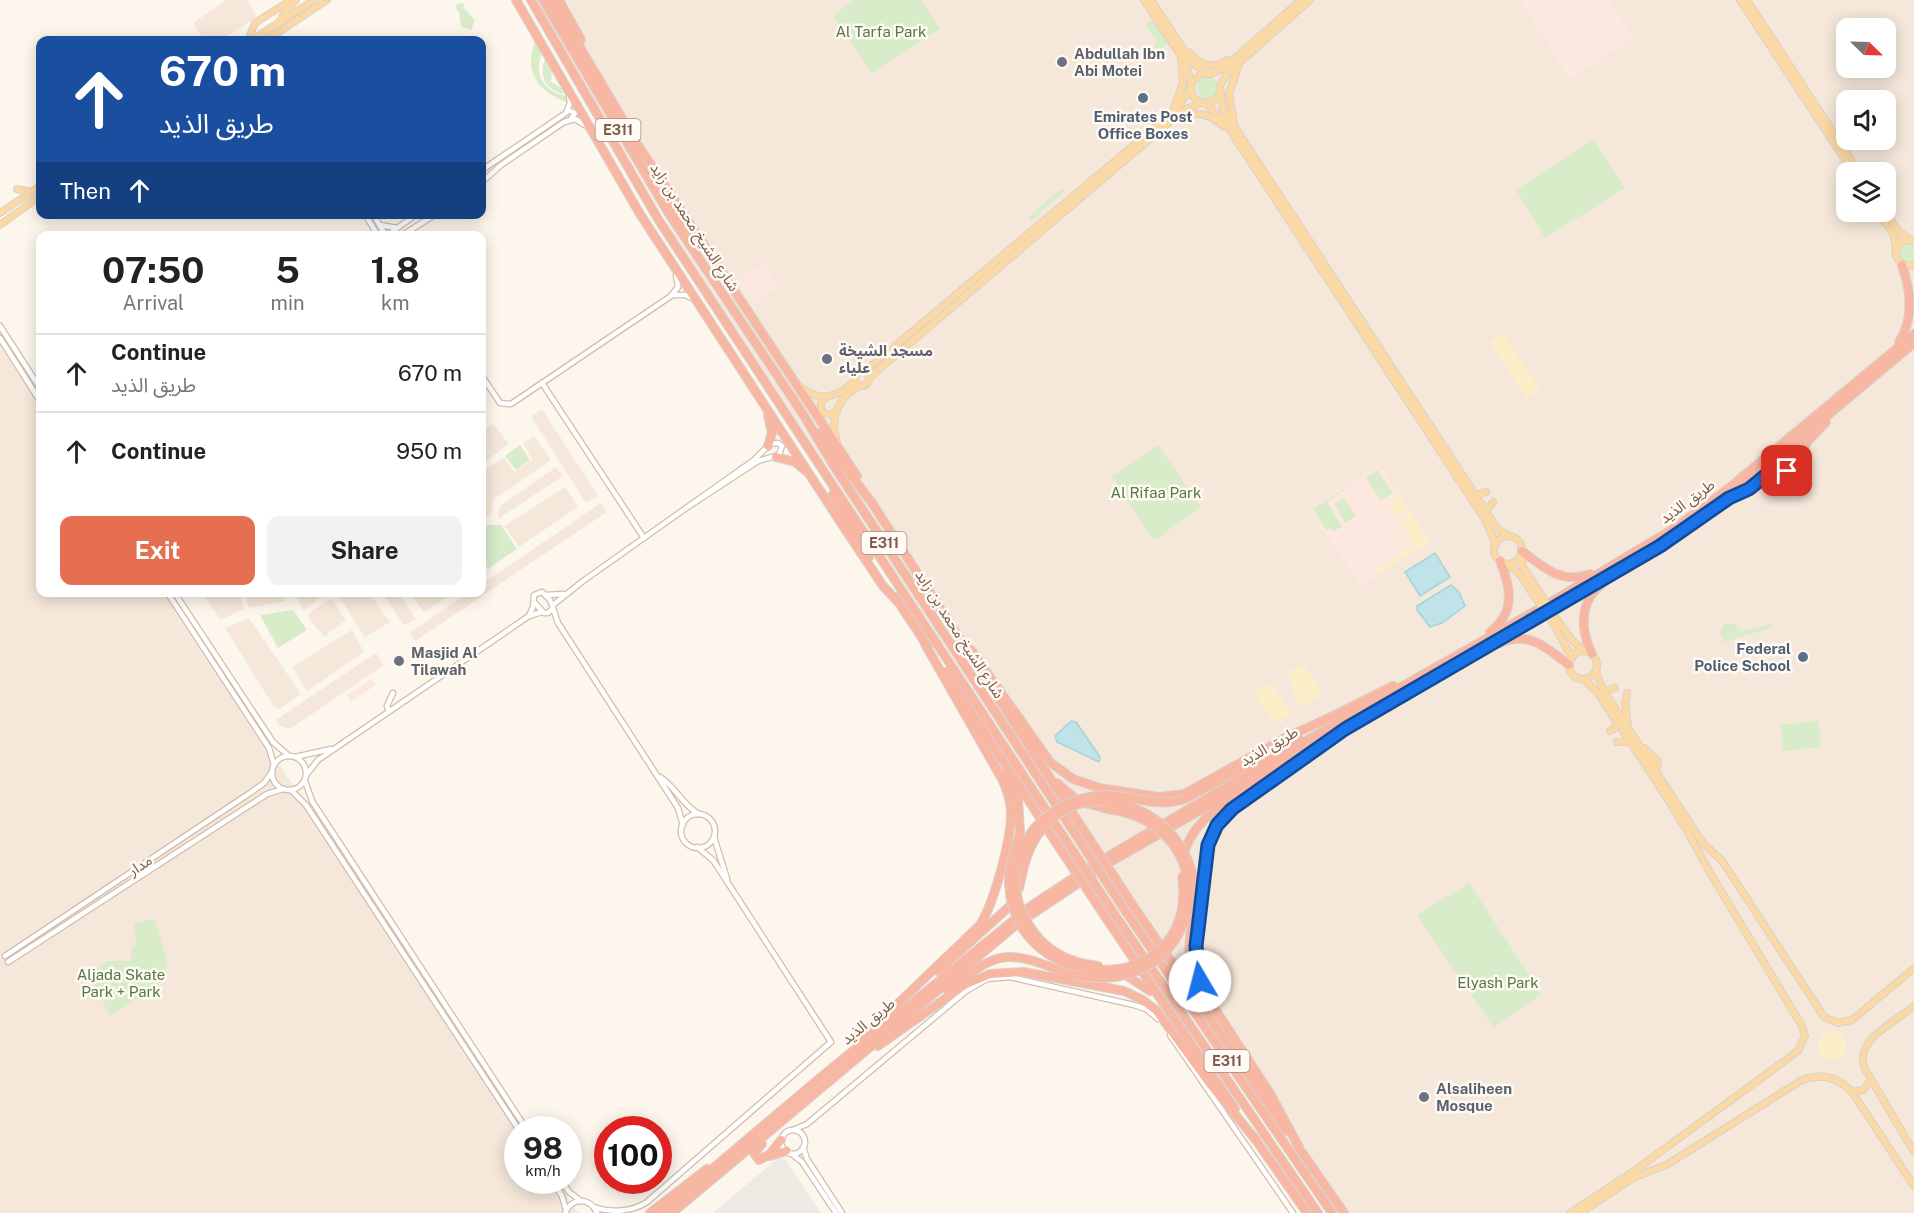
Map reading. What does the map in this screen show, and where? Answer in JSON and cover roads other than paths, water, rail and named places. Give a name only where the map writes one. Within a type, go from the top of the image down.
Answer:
[{"type":"highway","points":[[516,0],[596,140],[662,247],[883,586],[897,601]]},
{"type":"highway","points":[[525,0],[548,32]]},
{"type":"highway","name":"شارع الشيخ محمد بن زايد","points":[[531,0],[657,219],[1115,915],[1318,1213]]},
{"type":"highway","name":"شارع الشيخ محمد بن زايد","points":[[543,0],[632,154],[698,257],[803,414],[834,466],[1124,909],[1332,1213]]},
{"type":"highway","points":[[552,0],[641,150],[688,234],[698,257]]},
{"type":"highway","points":[[559,0],[604,87]]},
{"type":"highway","points":[[641,150],[844,456],[872,503],[1132,904],[1344,1213]]},
{"type":"highway","points":[[1841,399],[1908,331],[1913,309],[1910,267]]},
{"type":"highway","name":"طريق الذيد","points":[[672,1213],[974,959],[1039,908],[1107,864],[1345,729],[1475,649],[1622,564],[1678,535],[1729,498],[1836,408],[1841,399],[1914,334]]},
{"type":"highway","name":"طريق الذيد","points":[[1622,564],[1716,498],[1914,343]]},
{"type":"highway","points":[[1841,399],[1914,349]]},
{"type":"highway","points":[[755,387],[756,395],[772,423],[768,446]]},
{"type":"highway","points":[[1806,456],[1803,451],[1804,446],[1836,408]]},
{"type":"highway","points":[[803,414],[872,503]]},
{"type":"highway","points":[[776,457],[795,462],[814,479]]},
{"type":"highway","points":[[1729,498],[1749,489],[1778,468],[1787,471]]},
{"type":"highway","points":[[822,471],[853,530],[925,644],[1179,1028],[1307,1213]]},
{"type":"highway","points":[[1521,553],[1553,573],[1567,578],[1582,577],[1622,564]]},
{"type":"highway","points":[[1475,649],[1497,626],[1508,609],[1508,583],[1504,562]]},
{"type":"highway","points":[[1588,653],[1584,628],[1587,601],[1622,564]]},
{"type":"highway","points":[[950,624],[997,685],[1050,762],[1064,774],[1090,786],[1151,797],[1184,794],[1285,738],[1449,659]]},
{"type":"highway","points":[[1475,649],[1509,639],[1525,638],[1540,643],[1571,661]]},
{"type":"highway","points":[[820,1077],[973,933],[986,916],[993,896],[1011,818],[1008,794],[1002,779],[925,644]]},
{"type":"highway","name":"طريق الذيد","points":[[660,1213],[820,1077],[1004,926],[1052,891],[1279,756],[1449,659],[1475,649]]},
{"type":"highway","points":[[1179,1028],[1139,982],[1117,970],[1082,964],[1058,954],[1045,945],[1029,926],[1019,903],[1016,885],[1019,858],[1027,839],[1040,822],[1056,809],[1085,798],[1116,796],[1160,804],[1185,799],[1331,717]]},
{"type":"highway","points":[[1299,1147],[1271,1095],[1210,1002],[1200,981],[1196,958],[1206,856],[1212,834],[1232,809],[1345,729]]},
{"type":"highway","points":[[983,732],[1016,792],[1020,808],[1020,831],[1009,879],[1016,914],[1026,933],[1040,948],[1057,960],[1077,968],[1101,971],[1125,969],[1146,960],[1159,950],[1174,932],[1181,914],[1184,895],[1183,858],[1188,841],[1204,818],[1290,766]]},
{"type":"highway","points":[[827,1084],[921,1014],[977,968],[1001,958],[1018,957],[1035,960],[1072,975],[1111,978],[1145,968],[1171,947],[1181,931],[1187,914],[1187,877],[1181,859],[1172,844],[1140,818],[1088,805],[1070,795],[1031,748]]},
{"type":"highway","points":[[904,999],[1003,914],[1015,897],[1024,866],[1039,834],[1066,810],[1100,801],[1130,805],[1148,813],[1168,829],[1188,859],[1196,892],[1189,948],[1193,980],[1218,1030]]},
{"type":"highway","points":[[921,1014],[974,980],[1007,971],[1024,972],[1133,994],[1149,1004],[1162,1018],[1210,1084],[1256,1140]]},
{"type":"highway","points":[[781,1140],[763,1160],[755,1157],[755,1151],[783,1121]]},
{"type":"highway","points":[[650,1213],[736,1144],[744,1143]]},
{"type":"highway","points":[[715,1178],[726,1174],[746,1159],[762,1162],[774,1154],[789,1153]]},
{"type":"main road","points":[[279,23],[294,0]]},
{"type":"main road","points":[[251,36],[255,23],[294,0]]},
{"type":"main road","points":[[257,36],[314,0]]},
{"type":"main road","points":[[274,36],[327,0]]},
{"type":"main road","points":[[1144,0],[1181,51],[1220,85]]},
{"type":"main road","points":[[1151,0],[1181,51],[1188,68],[1194,99],[1217,113],[1235,134],[1350,302],[1496,526],[1508,536],[1516,539],[1523,567],[1535,592]]},
{"type":"main road","points":[[1301,0],[1240,57],[1228,73],[1220,85],[1223,109],[1235,134],[1484,518],[1496,544]]},
{"type":"main road","points":[[844,456],[834,434],[837,411],[844,398],[860,386],[867,384],[869,378],[930,324],[1104,178],[1172,116],[1185,99],[1197,76],[1224,68],[1310,0]]},
{"type":"main road","points":[[1740,0],[1846,162]]},
{"type":"main road","points":[[1747,0],[1853,162]]},
{"type":"main road","points":[[1181,51],[1208,66],[1222,64],[1240,57]]},
{"type":"main road","points":[[1172,116],[1183,83],[1181,51]]},
{"type":"main road","points":[[1235,134],[1229,99],[1231,84],[1240,57]]},
{"type":"main road","points":[[837,411],[829,415],[821,411],[820,402],[842,391],[855,380],[857,373],[864,372],[1110,165],[1172,116],[1187,107],[1214,100],[1220,93]]},
{"type":"main road","points":[[1172,116],[1203,114],[1215,119],[1235,134]]},
{"type":"main road","points":[[1841,154],[1846,158],[1848,155]]},
{"type":"main road","points":[[1104,178],[1112,168],[1110,165]]},
{"type":"main road","points":[[17,189],[32,192]]},
{"type":"main road","points":[[0,213],[36,189]]},
{"type":"main road","points":[[0,225],[36,199]]},
{"type":"main road","points":[[1055,219],[1053,217],[1064,204]]},
{"type":"main road","points":[[1885,222],[1893,234],[1896,258],[1910,267]]},
{"type":"main road","points":[[1892,222],[1897,229],[1911,239]]},
{"type":"main road","points":[[1896,248],[1901,241],[1911,239]]},
{"type":"main road","points":[[1336,292],[1338,290],[1350,302]]},
{"type":"main road","points":[[930,324],[937,315],[936,312]]},
{"type":"main road","points":[[864,372],[869,378]]},
{"type":"main road","points":[[855,380],[860,386]]},
{"type":"main road","points":[[795,382],[812,394],[827,397]]},
{"type":"main road","points":[[1401,391],[1412,403],[1414,401]]},
{"type":"main road","points":[[1475,495],[1486,492]]},
{"type":"main road","points":[[1486,511],[1493,502]]},
{"type":"main road","points":[[1508,536],[1496,544],[1494,551],[1521,576],[1572,640],[1597,660],[1596,671],[1604,691],[1802,1026],[1804,1039],[1798,1052],[1634,1171],[1570,1213]]},
{"type":"main road","points":[[1504,562],[1515,561],[1521,553]]},
{"type":"main road","points":[[1557,624],[1575,676],[1583,679],[1597,692],[1651,770],[1656,771],[1702,842],[1723,862],[1827,1019],[1838,1023],[1850,1021],[1914,968]]},
{"type":"main road","points":[[1571,661],[1588,653]]},
{"type":"main road","points":[[1583,679],[1591,677],[1596,671]]},
{"type":"main road","points":[[1604,691],[1615,688]]},
{"type":"main road","points":[[1626,727],[1627,693]]},
{"type":"main road","points":[[1616,722],[1619,719],[1626,727]]},
{"type":"main road","points":[[1610,731],[1615,728],[1616,722]]},
{"type":"main road","points":[[1617,742],[1632,740],[1658,761],[1656,771]]},
{"type":"main road","points":[[1914,1006],[1866,1045],[1863,1063],[1914,1152]]},
{"type":"main road","points":[[1580,1213],[1635,1177],[1668,1164],[1802,1080],[1814,1077],[1831,1078],[1852,1092],[1914,1186]]},
{"type":"main road","points":[[1852,1092],[1863,1090],[1871,1080]]},
{"type":"street","points":[[486,167],[568,110],[570,99],[552,61]]},
{"type":"street","points":[[486,178],[501,165],[571,118],[575,113],[568,110]]},
{"type":"street","points":[[571,118],[583,123],[596,140]]},
{"type":"street","points":[[368,219],[374,229]]},
{"type":"street","points":[[376,219],[384,231]]},
{"type":"street","points":[[392,231],[410,219]]},
{"type":"street","points":[[409,231],[428,219]]},
{"type":"street","points":[[380,225],[397,228]]},
{"type":"street","points":[[486,382],[500,403],[505,405],[542,383],[671,296],[676,291],[678,279],[662,247]]},
{"type":"street","points":[[671,296],[685,295],[699,304]]},
{"type":"street","points":[[0,326],[36,382]]},
{"type":"street","points":[[0,338],[36,395]]},
{"type":"street","points":[[542,383],[644,538]]},
{"type":"street","points":[[349,738],[328,750],[279,759],[272,772],[275,782],[283,789],[299,788],[315,762],[529,616],[550,612],[566,593],[758,457],[768,446],[773,443],[780,444],[782,451],[776,457],[755,463],[689,506]]},
{"type":"street","points":[[529,616],[534,595],[538,592],[546,595],[566,593]]},
{"type":"street","points":[[546,595],[558,623],[678,808],[685,841],[711,857],[831,1042],[647,1202],[633,1209],[607,1212],[596,1210],[572,1194]]},
{"type":"street","points":[[170,597],[269,748],[274,765]]},
{"type":"street","points":[[177,597],[273,742],[289,756]]},
{"type":"street","points":[[534,602],[543,613],[558,623]]},
{"type":"street","points":[[389,711],[387,706],[393,693]]},
{"type":"street","points":[[295,757],[304,764],[307,774]]},
{"type":"street","name":"مدار","points":[[5,956],[256,789],[272,772]]},
{"type":"street","points":[[658,776],[672,785],[688,806],[712,821],[714,837],[727,882]]},
{"type":"street","points":[[304,781],[312,801],[518,1116]]},
{"type":"street","name":"مدار","points":[[8,962],[267,794],[283,789]]},
{"type":"street","points":[[291,790],[306,805],[510,1116]]},
{"type":"street","points":[[683,825],[690,817],[700,814]]},
{"type":"street","points":[[697,848],[707,845],[714,837]]},
{"type":"street","points":[[836,1213],[802,1162],[789,1153],[781,1140],[784,1134],[811,1121],[973,986],[994,978],[1018,978],[1140,1006],[1151,1012],[1293,1213]]},
{"type":"street","points":[[811,1121],[803,1147],[807,1159],[842,1213]]},
{"type":"street","points":[[793,1130],[800,1133],[804,1139]]},
{"type":"street","points":[[789,1153],[803,1147]]},
{"type":"street","points":[[558,1194],[565,1211],[571,1204],[581,1201]]},
{"type":"water","points":[[1435,553],[1450,577],[1420,596],[1405,572]]},
{"type":"water","points":[[1451,585],[1459,592],[1465,606],[1442,623],[1430,627],[1417,610],[1417,606]]},
{"type":"water","points":[[1071,721],[1076,722],[1100,757],[1099,762],[1057,742],[1055,736]]},
{"type":"place","name":"Abdullah Ibn Abi Motei","points":[[1062,62]]},
{"type":"place","name":"Emirates Post Office Boxes","points":[[1143,98]]},
{"type":"place","name":"مسجد الشيخة علياء","points":[[827,359]]},
{"type":"place","name":"Federal Police School","points":[[1803,657]]},
{"type":"place","name":"Masjid Al Tilawah","points":[[399,661]]},
{"type":"place","name":"Alsaliheen Mosque","points":[[1424,1097]]},
{"type":"park label","name":"Al Tarfa Park","points":[[881,31]]},
{"type":"park label","name":"Al Rifaa Park","points":[[1156,492]]},
{"type":"park label","name":"Aljada Skate Park + Park","points":[[121,982]]},
{"type":"park label","name":"Elyash Park","points":[[1498,982]]}]
